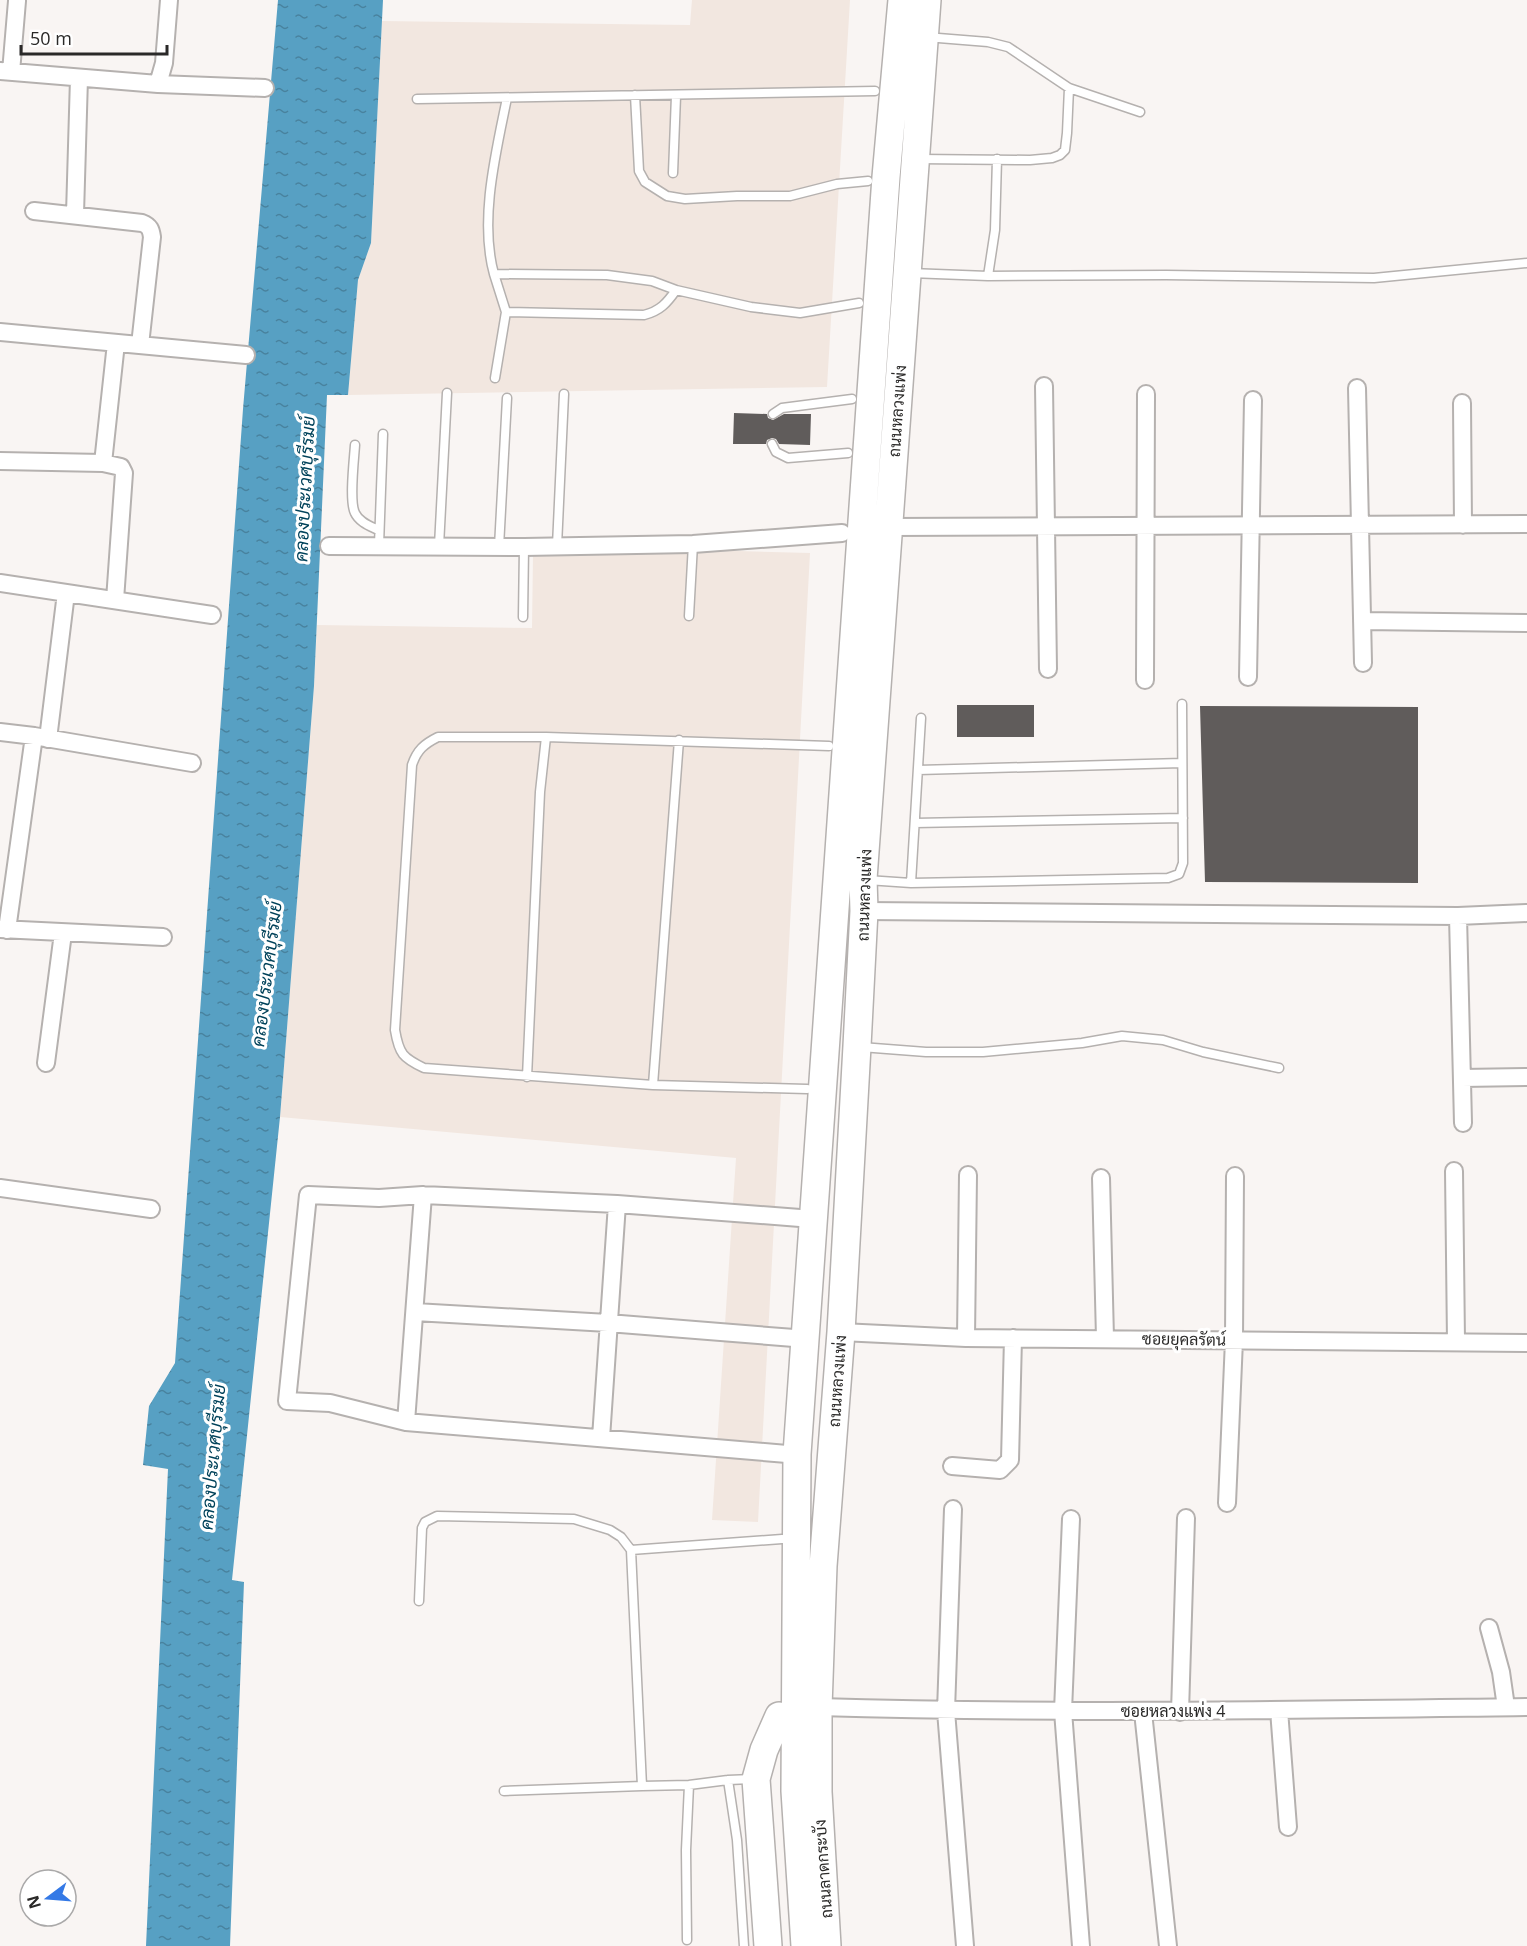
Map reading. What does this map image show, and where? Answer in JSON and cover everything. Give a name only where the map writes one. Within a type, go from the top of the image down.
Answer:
[{"type":"main road","points":[[793,1946],[779,1716],[782,1539],[807,1089],[842,533],[875,91],[884,0]]},
{"type":"main road","points":[[805,1946],[795,1791],[797,1454],[886,177],[902,0]]},
{"type":"main road","name":"ถนนหลวงแพ่ง","points":[[818,1792],[818,1709],[823,1566],[841,1332],[864,911],[863,879],[927,0]]},
{"type":"main road","points":[[813,1946],[806,1801],[807,1652],[843,1108],[865,644],[896,195],[901,156],[923,64]]},
{"type":"main road","points":[[818,1709],[832,1770],[843,1946]]},
{"type":"main road","points":[[768,1946],[756,1779],[764,1750],[779,1716]]},
{"type":"main road","name":"ถนนลาดกระบัง","points":[[818,1792],[827,1946]]},
{"type":"street","points":[[158,84],[164,63],[169,0]]},
{"type":"street","points":[[17,1],[6,72],[158,84],[265,88]]},
{"type":"street","points":[[75,214],[80,78]]},
{"type":"street","points":[[34,211],[142,223],[151,230],[140,345]]},
{"type":"street","points":[[0,332],[246,356]]},
{"type":"street","points":[[103,463],[116,343]]},
{"type":"street","points":[[1044,386],[1048,669]]},
{"type":"street","points":[[1357,388],[1363,663]]},
{"type":"street","points":[[1145,680],[1146,394]]},
{"type":"street","points":[[1248,677],[1252,400]]},
{"type":"street","points":[[1462,403],[1463,525]]},
{"type":"street","points":[[0,461],[103,463],[121,467],[124,473],[115,600]]},
{"type":"street","points":[[889,527],[1527,524]]},
{"type":"street","points":[[329,546],[379,537],[439,546],[524,547],[693,544],[842,533]]},
{"type":"street","points":[[0,583],[212,615]]},
{"type":"street","points":[[66,593],[4,930],[163,937]]},
{"type":"street","points":[[1362,621],[1527,623]]},
{"type":"street","points":[[0,732],[192,763]]},
{"type":"street","points":[[864,911],[1458,916],[1527,913]]},
{"type":"street","points":[[1458,916],[1462,1123]]},
{"type":"street","points":[[46,1063],[63,933]]},
{"type":"street","points":[[1462,1078],[1527,1077]]},
{"type":"street","points":[[1454,1171],[1456,1341]]},
{"type":"street","points":[[966,1338],[968,1175]]},
{"type":"street","points":[[1227,1503],[1234,1340],[1236,1176]]},
{"type":"street","points":[[1101,1178],[1105,1338]]},
{"type":"street","points":[[0,1188],[150,1209]]},
{"type":"street","points":[[787,1454],[406,1422],[330,1403],[287,1401],[308,1195],[379,1198],[423,1195],[617,1204],[800,1218]]},
{"type":"street","points":[[406,1422],[423,1195]]},
{"type":"street","points":[[601,1438],[617,1204]]},
{"type":"street","points":[[415,1312],[608,1323],[794,1338]]},
{"type":"street","name":"ซอยยุคลรัตน์","points":[[841,1332],[966,1338],[1527,1343]]},
{"type":"street","points":[[952,1466],[1000,1470],[1010,1460],[1013,1338]]},
{"type":"street","points":[[953,1509],[946,1711],[965,1946]]},
{"type":"street","points":[[1180,1712],[1186,1518]]},
{"type":"street","points":[[1071,1519],[1063,1711],[1081,1946]]},
{"type":"street","points":[[1490,1628],[1501,1672],[1506,1707]]},
{"type":"street","name":"ซอยหลวงแพ่ง 4","points":[[818,1709],[1180,1712],[1527,1707]]},
{"type":"street","points":[[1279,1710],[1288,1827]]},
{"type":"street","points":[[1143,1712],[1168,1946]]},
{"type":"lane","points":[[925,37],[988,42],[1008,47],[1069,88],[1140,112]]},
{"type":"lane","points":[[916,159],[1030,160],[1060,155],[1065,150],[1069,88]]},
{"type":"lane","points":[[417,99],[875,91]]},
{"type":"lane","points":[[635,95],[639,171],[645,182],[667,196],[686,199],[790,196],[837,184],[868,181]]},
{"type":"lane","points":[[673,172],[676,96]]},
{"type":"lane","points":[[495,378],[506,312],[494,274],[489,244],[491,197],[507,98]]},
{"type":"lane","points":[[988,276],[995,230],[997,159]]},
{"type":"lane","points":[[906,273],[988,276],[1166,275],[1374,278],[1527,262]]},
{"type":"lane","points":[[494,274],[607,275],[652,281],[676,290],[752,307],[800,313],[859,303]]},
{"type":"lane","points":[[506,312],[644,315],[654,313],[665,305],[676,290]]},
{"type":"lane","points":[[439,546],[447,393]]},
{"type":"lane","points":[[557,546],[564,394]]},
{"type":"lane","points":[[499,547],[507,398]]},
{"type":"lane","points":[[773,414],[782,408],[852,399]]},
{"type":"lane","points":[[379,537],[383,434]]},
{"type":"lane","points":[[772,444],[776,452],[789,458],[848,453]]},
{"type":"lane","points":[[355,445],[352,502],[355,513],[379,537]]},
{"type":"lane","points":[[689,616],[693,544]]},
{"type":"lane","points":[[524,547],[524,617]]},
{"type":"lane","points":[[863,879],[911,884],[1168,878],[1179,874],[1183,863],[1182,704]]},
{"type":"lane","points":[[911,884],[921,718]]},
{"type":"lane","points":[[807,1089],[653,1084],[424,1068],[402,1054],[395,1030],[412,765],[416,752],[425,744],[438,737],[546,737],[829,746]]},
{"type":"lane","points":[[527,1077],[540,792],[546,737]]},
{"type":"lane","points":[[653,1084],[679,740]]},
{"type":"lane","points":[[918,770],[1182,763]]},
{"type":"lane","points":[[915,823],[1183,818]]},
{"type":"lane","points":[[857,1046],[926,1052],[983,1052],[1082,1043],[1122,1036],[1163,1040],[1203,1052],[1279,1068]]},
{"type":"lane","points":[[419,1601],[422,1528],[425,1522],[437,1516],[574,1519],[610,1530],[621,1536],[631,1550],[642,1786]]},
{"type":"lane","points":[[631,1550],[782,1539]]},
{"type":"lane","points":[[504,1791],[689,1785],[756,1779]]},
{"type":"lane","points":[[728,1780],[737,1840],[744,1946]]},
{"type":"lane","points":[[687,1940],[686,1850],[689,1785]]},
{"type":"shaded area","points":[[692,0],[850,0],[827,387],[348,395],[358,280],[371,243],[382,21],[690,25]]},
{"type":"shaded area","points":[[704,550],[810,553],[758,1522],[712,1520],[736,1158],[280,1117],[317,625],[532,628],[533,555]]},
{"type":"water","name":"คลองประเวศบุรีรมย์","points":[[278,0],[383,0],[371,243],[358,280],[348,395],[327,395],[314,686],[280,1117],[232,1580],[244,1582],[230,1946],[146,1946],[168,1469],[143,1465],[149,1406],[175,1363],[243,409]]},
{"type":"building","points":[[734,413],[767,414],[768,418],[773,420],[784,414],[811,414],[810,445],[779,444],[776,439],[772,438],[767,440],[766,444],[733,444]]},
{"type":"building","points":[[957,705],[1034,705],[1034,737],[957,737]]},
{"type":"building","points":[[1200,706],[1418,707],[1418,883],[1205,882]]}]
